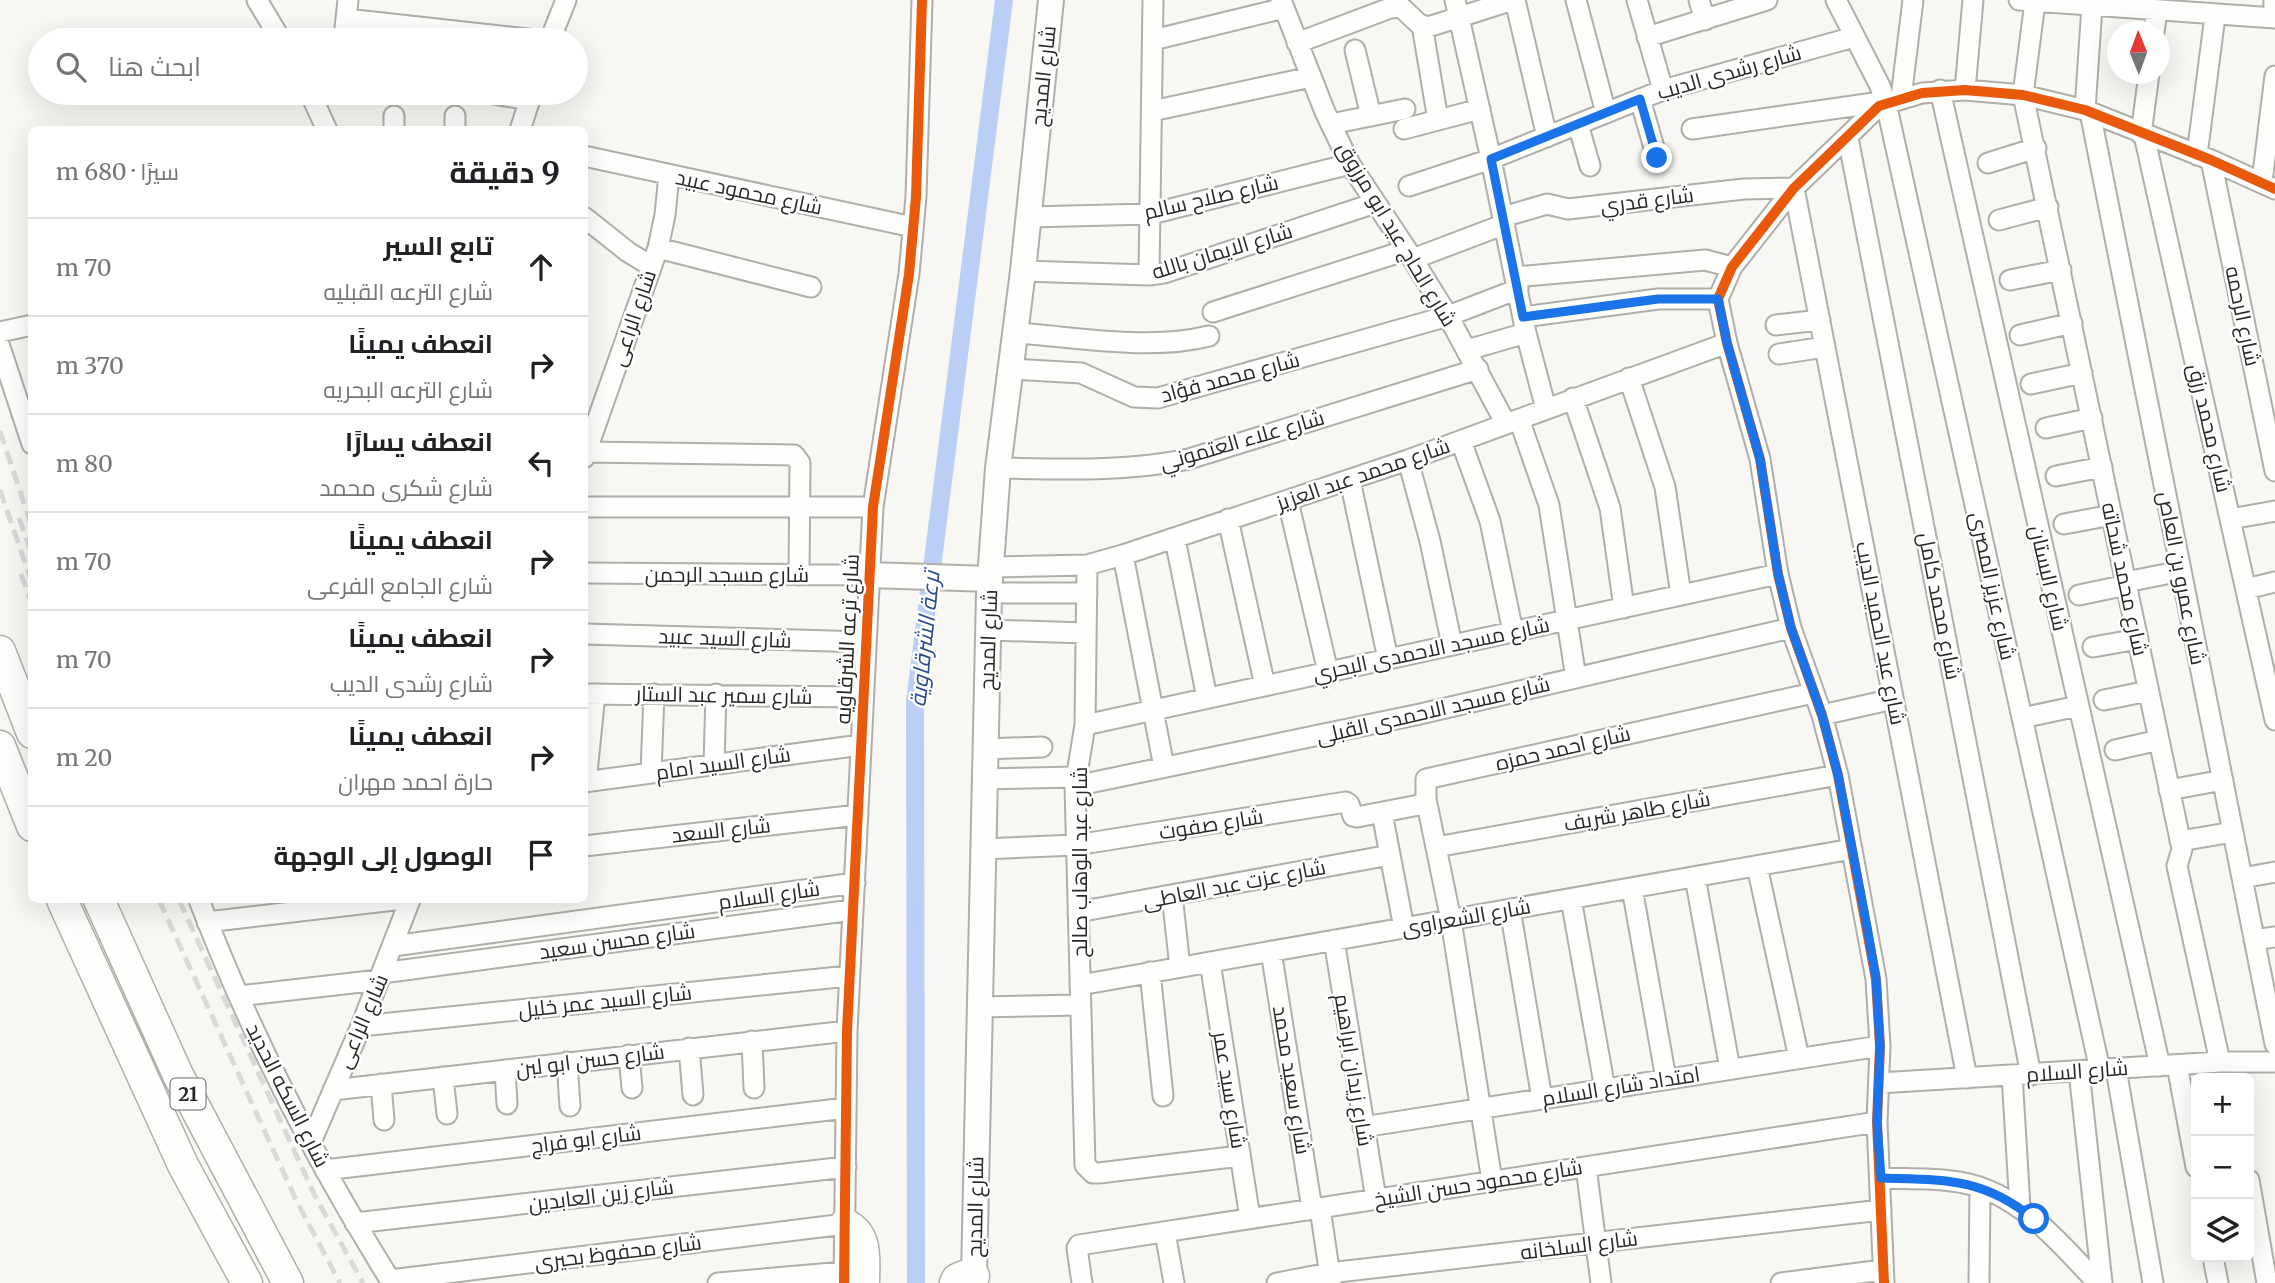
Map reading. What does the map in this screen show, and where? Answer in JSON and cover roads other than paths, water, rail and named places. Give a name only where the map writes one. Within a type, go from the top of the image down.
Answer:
[{"type":"highway","points":[[0,652],[28,723]]},
{"type":"highway","points":[[0,746],[28,816]]},
{"type":"highway","name":"21","points":[[63,903],[183,1165],[247,1283]]},
{"type":"highway","name":"21","points":[[100,903],[178,1075],[288,1283]]},
{"type":"highway","points":[[845,1224],[855,1230],[862,1240],[851,1279]]},
{"type":"main road","name":"شارع المديح","points":[[968,1281],[990,580],[998,468],[1012,369],[1051,0]]},
{"type":"main road","points":[[878,576],[990,580]]},
{"type":"street","points":[[257,0],[274,28]]},
{"type":"street","points":[[555,28],[566,0]]},
{"type":"street","name":"شارع ترعه الشرقاويه","points":[[845,1224],[847,1031],[865,642],[878,576],[873,507],[914,227],[922,0]]},
{"type":"street","points":[[1149,275],[1153,0]]},
{"type":"street","points":[[1297,43],[1390,8],[1401,7],[1428,27],[1458,9],[1514,0],[1547,137]]},
{"type":"street","points":[[1576,0],[1606,113]]},
{"type":"street","points":[[1637,0],[1663,90]]},
{"type":"street","points":[[1699,0],[1705,20]]},
{"type":"street","name":"شارع عزيز المصرى","points":[[1836,0],[1887,102],[2022,718],[2108,1069],[2153,1283]]},
{"type":"street","points":[[1781,1283],[1883,1276],[1877,1122],[1880,1046],[1876,979],[1838,775],[1822,715],[1791,628],[1778,574],[1760,459],[1727,343],[1718,299],[1732,267],[1794,188],[1887,102],[1913,0]]},
{"type":"street","points":[[1965,90],[1973,0]]},
{"type":"street","points":[[1647,37],[1762,1]]},
{"type":"street","points":[[2023,95],[2027,1],[2092,6],[2274,12]]},
{"type":"street","points":[[1153,40],[1282,4]]},
{"type":"street","name":"شارع الحاج عيد ابو مرزوق","points":[[1282,4],[1350,164],[1410,254],[1478,369],[1513,421],[1549,505],[1576,678]]},
{"type":"street","name":"شارع عمرو بن العاص","points":[[2092,6],[2087,111],[2242,878],[2255,940],[2270,992],[2275,1044]]},
{"type":"street","points":[[1458,9],[1525,325],[1546,409]]},
{"type":"street","name":"شارع الرحمه","points":[[2211,10],[2204,158],[2275,471]]},
{"type":"street","points":[[346,19],[428,28]]},
{"type":"street","points":[[1422,25],[1438,120]]},
{"type":"street","name":"شارع رشدى الديب","points":[[1409,186],[1491,159],[1663,90],[1854,37]]},
{"type":"street","points":[[1355,50],[1371,116]]},
{"type":"street","points":[[1692,129],[1887,102],[1940,90],[2023,95],[2087,111],[2268,186],[2275,76]]},
{"type":"street","points":[[1152,111],[1311,77]]},
{"type":"street","points":[[2143,134],[2148,84]]},
{"type":"street","name":"شارع البستان","points":[[1940,90],[2078,706],[2191,1148]]},
{"type":"street","name":"شارع محمد شحاته","points":[[2023,95],[2182,849],[2177,866],[2227,1068]]},
{"type":"street","points":[[1640,99],[1657,158]]},
{"type":"street","points":[[316,105],[325,126]]},
{"type":"street","points":[[521,126],[528,105]]},
{"type":"street","points":[[1331,124],[1405,109]]},
{"type":"street","points":[[1404,129],[1480,109]]},
{"type":"street","points":[[1578,124],[1590,166]]},
{"type":"street","name":"شارع محمد رزق","points":[[2143,134],[2246,589],[2268,652],[2274,712]]},
{"type":"street","name":"شارع محمد كامل","points":[[1848,138],[2022,1075],[2020,1208]]},
{"type":"street","points":[[1988,163],[2035,148]]},
{"type":"street","name":"شارع محمود عبيد","points":[[588,157],[914,227]]},
{"type":"street","name":"شارع صلاح سالم","points":[[1028,217],[1151,214],[1350,164]]},
{"type":"street","name":"شارع الراعى","points":[[588,449],[658,247],[665,215],[669,174]]},
{"type":"street","name":"شارع قدري","points":[[1213,312],[1410,254],[1547,204],[1568,209],[1744,189],[1794,188]]},
{"type":"street","name":"شارع عبد الحميد الديب","points":[[1794,188],[1967,1078]]},
{"type":"street","name":"شارع الايمان بالله","points":[[1023,271],[1149,275],[1164,273],[1375,203]]},
{"type":"street","points":[[1999,219],[2048,207]]},
{"type":"street","points":[[588,220],[628,252],[651,266]]},
{"type":"street","points":[[658,247],[811,287]]},
{"type":"street","name":"شارع محمد فؤاد","points":[[1012,369],[1081,373],[1134,397],[1158,398],[1448,316],[1517,283],[1705,260],[1732,267]]},
{"type":"street","points":[[2010,280],[2061,270]]},
{"type":"street","points":[[1467,350],[1525,325],[1658,299],[1718,299]]},
{"type":"street","points":[[1776,325],[1820,320]]},
{"type":"street","points":[[2020,335],[2072,323]]},
{"type":"street","points":[[0,332],[28,326]]},
{"type":"street","points":[[1016,333],[1160,344],[1209,336]]},
{"type":"street","name":"شارع محمد عبد العزيز","points":[[990,580],[1087,565],[1175,539],[1408,460],[1727,343]]},
{"type":"street","points":[[0,347],[28,432]]},
{"type":"street","points":[[1779,354],[1825,347]]},
{"type":"street","name":"شارع علاء العتموني","points":[[998,468],[1153,467],[1189,459],[1478,369]]},
{"type":"street","points":[[2031,384],[2082,373]]},
{"type":"street","points":[[1629,378],[1665,487],[1681,595]]},
{"type":"street","points":[[1573,398],[1609,508],[1624,608]]},
{"type":"street","points":[[2046,428],[2092,418]]},
{"type":"street","points":[[1461,441],[1490,521],[1513,632]]},
{"type":"street","points":[[588,455],[789,453],[798,458],[799,575]]},
{"type":"street","points":[[1408,460],[1430,541],[1452,645]]},
{"type":"street","points":[[2056,476],[2102,467]]},
{"type":"street","points":[[1350,480],[1388,659]]},
{"type":"street","points":[[1288,500],[1328,672]]},
{"type":"street","points":[[588,508],[873,507]]},
{"type":"street","points":[[2230,519],[2275,510]]},
{"type":"street","points":[[2064,524],[2112,515]]},
{"type":"street","points":[[1228,519],[1265,686]]},
{"type":"street","points":[[1175,539],[1207,698]]},
{"type":"street","points":[[1123,555],[1164,768]]},
{"type":"street","name":"شارع عبد الوهاب صالح","points":[[1087,565],[1085,725],[1075,781],[1084,1160],[1088,1169],[1099,1173],[1240,1156]]},
{"type":"street","points":[[2079,594],[2181,571]]},
{"type":"street","name":"شارع مسجد الرحمن","points":[[588,573],[878,576]]},
{"type":"street","name":"شارع مسجد الاحمدى البحري","points":[[1085,725],[1778,574]]},
{"type":"street","points":[[990,580],[1087,593]]},
{"type":"street","points":[[2246,589],[2275,582]]},
{"type":"street","name":"شارع مسجد الاحمدى القبلى","points":[[984,779],[1075,781],[1164,768],[1420,714],[1791,628]]},
{"type":"street","points":[[988,630],[1086,632]]},
{"type":"street","name":"شارع السيد عبيد","points":[[588,634],[865,642]]},
{"type":"street","points":[[2093,647],[2138,639]]},
{"type":"street","points":[[2104,700],[2148,691]]},
{"type":"street","name":"شارع احمد حمزه","points":[[1426,799],[1426,779],[1813,693]]},
{"type":"street","points":[[588,729],[590,694]]},
{"type":"street","name":"شارع سمير عبد الستار","points":[[590,694],[863,697]]},
{"type":"street","points":[[651,773],[654,694]]},
{"type":"street","points":[[714,764],[716,694]]},
{"type":"street","points":[[1822,715],[1893,699]]},
{"type":"street","points":[[2022,718],[2078,706]]},
{"type":"street","points":[[2115,750],[2159,740]]},
{"type":"street","name":"شارع السيد امام","points":[[588,782],[861,745]]},
{"type":"street","points":[[985,749],[1042,747]]},
{"type":"street","name":"شارع طاهر شريف","points":[[1436,847],[1838,775]]},
{"type":"street","points":[[2169,790],[2223,780]]},
{"type":"street","points":[[1404,928],[1382,813],[1424,804],[1426,799]]},
{"type":"street","points":[[1426,799],[1451,920],[1492,1181]]},
{"type":"street","name":"شارع صفوت","points":[[982,849],[1076,845],[1346,802],[1354,817],[1382,813]]},
{"type":"street","name":"شارع السعد","points":[[588,846],[858,815]]},
{"type":"street","points":[[2180,841],[2233,832]]},
{"type":"street","name":"شارع الشعراوى","points":[[1080,985],[1852,849]]},
{"type":"street","name":"شارع عزت عبد العاطى","points":[[1078,912],[1390,855]]},
{"type":"street","points":[[1758,866],[1799,1058]]},
{"type":"street","points":[[2242,878],[2275,872]]},
{"type":"street","points":[[1695,877],[1730,1069]]},
{"type":"street","name":"شارع السلام","points":[[393,946],[855,883]]},
{"type":"street","points":[[1632,888],[1666,1079]]},
{"type":"street","points":[[1172,895],[1180,967]]},
{"type":"street","points":[[1571,899],[1605,1089]]},
{"type":"street","name":"شارع السكه الحديد","points":[[200,903],[276,1077],[325,1170],[391,1281]]},
{"type":"street","points":[[208,922],[369,903]]},
{"type":"street","name":"شارع الراعى","points":[[311,1142],[361,1026],[409,903]]},
{"type":"street","name":"شارع محسن سعيد","points":[[239,996],[852,909]]},
{"type":"street","points":[[1510,909],[1542,1099]]},
{"type":"street","points":[[2255,940],[2275,937]]},
{"type":"street","name":"شارع زيدان ابراهيم","points":[[1334,940],[1376,1199]]},
{"type":"street","name":"شارع سعيد محمد","points":[[1271,951],[1330,1278]]},
{"type":"street","name":"شارع سيد عمر","points":[[1210,962],[1250,1219]]},
{"type":"street","points":[[1150,972],[1163,1096]]},
{"type":"street","name":"شارع السيد عمر خليل","points":[[361,1026],[849,976]]},
{"type":"street","points":[[978,1007],[1080,1005]]},
{"type":"street","name":"شارع حسن ابو لبن","points":[[333,1090],[847,1031]]},
{"type":"street","points":[[752,1041],[754,1088]]},
{"type":"street","name":"امتداد شارع السلام","points":[[1363,1127],[1880,1046]]},
{"type":"street","points":[[689,1048],[693,1095]]},
{"type":"street","points":[[629,1055],[632,1088]]},
{"type":"street","points":[[567,1062],[569,1106]]},
{"type":"street","name":"شارع السلام","points":[[1879,1083],[2169,1065],[2227,1068],[2275,1062]]},
{"type":"street","points":[[505,1070],[507,1104]]},
{"type":"street","points":[[2078,1071],[2100,1283]]},
{"type":"street","points":[[443,1077],[447,1114]]},
{"type":"street","points":[[381,1084],[384,1120]]},
{"type":"street","name":"شارع ابو فراج","points":[[325,1170],[846,1108]]},
{"type":"street","name":"شارع محمود حسن الشيخ","points":[[1082,1283],[1077,1248],[1079,1245],[1877,1122]]},
{"type":"street","name":"شارع زين العابدين","points":[[355,1223],[846,1167]]},
{"type":"street","points":[[1586,1167],[1601,1283]]},
{"type":"street","points":[[1881,1178],[1952,1181],[1979,1187],[2009,1199],[2034,1219],[2100,1283]]},
{"type":"street","points":[[1979,1187],[1979,1283]]},
{"type":"street","points":[[2252,1199],[2267,1283]]},
{"type":"street","name":"شارع السلخانه","points":[[1277,1283],[1596,1242],[1881,1210]]},
{"type":"street","name":"شارع محفوظ بحيرى","points":[[391,1281],[845,1224]]},
{"type":"street","points":[[1165,1232],[1174,1283]]},
{"type":"street","points":[[2214,1262],[2218,1283]]},
{"type":"street","points":[[718,1283],[851,1279]]},
{"type":"waterway","name":"ترعة الشرقاوية","points":[[916,1283],[915,702],[1004,0]]},
{"type":"railway","points":[[0,431],[28,515]]},
{"type":"railway","points":[[0,490],[28,571]]},
{"type":"railway","points":[[19,518],[28,543]]},
{"type":"railway","points":[[21,574],[28,593]]},
{"type":"railway","points":[[160,903],[297,1202],[340,1283]]},
{"type":"railway","points":[[180,903],[315,1196],[363,1283]]}]
